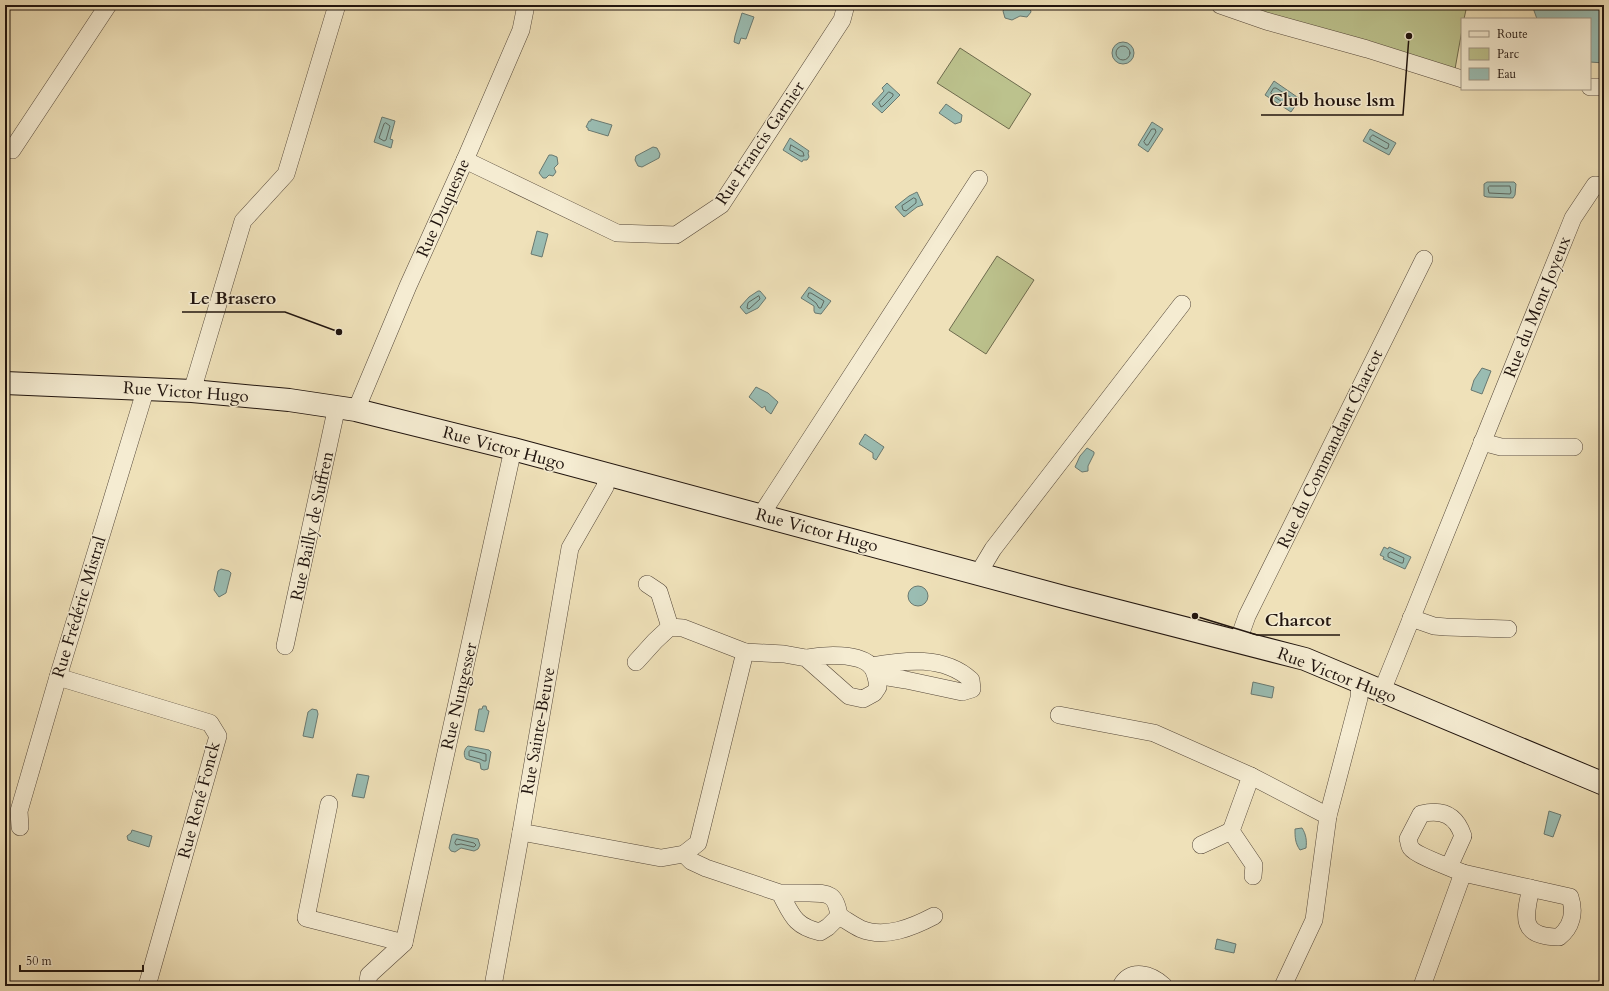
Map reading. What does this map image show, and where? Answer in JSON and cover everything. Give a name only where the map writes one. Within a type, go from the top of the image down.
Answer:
[{"type":"street","points":[[8,149],[108,5]]},
{"type":"street","points":[[192,391],[243,221],[286,174],[337,5]]},
{"type":"street","name":"Rue Duquesne","points":[[347,408],[408,286],[465,160],[521,30],[526,5]]},
{"type":"street","name":"Rue Francis Garnier","points":[[465,160],[617,233],[676,235],[721,206],[842,20],[846,5]]},
{"type":"street","points":[[1220,5],[1266,21],[1367,49],[1461,79]]},
{"type":"street","points":[[1591,88],[1604,87]]},
{"type":"street","points":[[761,515],[979,179]]},
{"type":"street","name":"Rue du Mont Joyeux","points":[[1382,691],[1573,218],[1595,185],[1604,186]]},
{"type":"street","name":"Rue du Commandant Charcot","points":[[1238,641],[1247,616],[1424,259]]},
{"type":"street","points":[[978,574],[993,549],[1182,304]]},
{"type":"street","name":"Rue Victor Hugo","points":[[5,383],[192,391],[289,400],[347,408],[513,450],[978,574],[1305,659],[1604,784]]},
{"type":"street","name":"Rue Frédéric Mistral","points":[[20,827],[19,811],[146,388]]},
{"type":"street","name":"Rue Bailly de Suffren","points":[[285,646],[347,408]]},
{"type":"street","points":[[1482,442],[1501,447],[1574,447]]},
{"type":"street","name":"Rue Nungesser","points":[[404,943],[513,450]]},
{"type":"street","name":"Rue Sainte-Beuve","points":[[493,986],[570,548],[605,487],[607,475]]},
{"type":"street","points":[[647,584],[659,592],[670,627]]},
{"type":"street","points":[[1411,618],[1434,626],[1508,629]]},
{"type":"street","points":[[636,662],[670,627],[683,628],[745,652],[784,654],[806,658],[828,655],[864,660],[874,671],[878,687],[874,693],[863,699],[849,696],[806,658]]},
{"type":"street","points":[[521,832],[661,858],[684,854],[698,844],[745,652]]},
{"type":"street","name":"Rue René Fonck","points":[[58,677],[210,723],[218,736],[147,986]]},
{"type":"street","points":[[1283,986],[1314,920],[1328,816],[1359,698],[1360,682]]},
{"type":"street","points":[[1059,715],[1154,733],[1251,776],[1328,816]]},
{"type":"street","points":[[1201,845],[1231,831],[1251,776]]},
{"type":"street","points":[[329,804],[306,918],[404,943]]},
{"type":"street","points":[[1231,831],[1254,865],[1253,876]]},
{"type":"street","points":[[684,854],[690,861],[706,868],[780,893],[824,893],[832,897],[838,906],[839,916]]},
{"type":"street","points":[[1422,986],[1456,870],[1531,888]]},
{"type":"street","points":[[780,893],[795,920],[806,928],[820,932],[828,927],[839,916]]},
{"type":"street","points":[[839,916],[862,929],[879,932],[898,931],[919,924],[934,916]]},
{"type":"street","points":[[367,986],[369,976],[404,943]]},
{"type":"street","points":[[1121,986],[1124,981],[1134,974],[1143,974],[1164,986]]},
{"type":"green space","points":[[1238,5],[1467,5],[1464,18],[1461,18],[1461,36],[1455,69]]},
{"type":"green space","points":[[960,48],[1031,94],[1009,129],[937,83]]},
{"type":"green space","points":[[997,256],[1034,280],[986,354],[949,330]]},
{"type":"water","points":[[1008,5],[1027,5],[1031,12],[1027,17],[1020,16],[1012,20],[1005,18],[1003,11]]},
{"type":"water","points":[[1532,5],[1604,5],[1604,63],[1591,62],[1591,18],[1537,18]]},
{"type":"water","points":[[742,13],[754,17],[746,39],[741,38],[739,44],[734,42]]},
{"type":"water","points":[[1123,42],[1127,43],[1133,49],[1133,57],[1127,63],[1123,64],[1119,63],[1113,57],[1112,53],[1113,49],[1119,43]]},
{"type":"water","points":[[1274,81],[1300,99],[1291,112],[1265,95]]},
{"type":"water","points":[[887,83],[900,95],[882,113],[872,104],[884,91],[882,88]]},
{"type":"water","points":[[946,104],[962,115],[961,122],[955,124],[939,113]]},
{"type":"water","points":[[382,117],[395,121],[390,139],[393,140],[391,148],[374,142]]},
{"type":"water","points":[[591,119],[612,125],[608,136],[588,130],[586,127]]},
{"type":"water","points":[[1152,122],[1163,129],[1148,152],[1138,145]]},
{"type":"water","points":[[1370,129],[1396,143],[1389,155],[1363,141]]},
{"type":"water","points":[[790,138],[809,151],[809,157],[807,160],[803,160],[802,162],[783,150]]},
{"type":"water","points":[[653,147],[657,148],[660,154],[659,158],[642,167],[638,166],[635,160],[636,156]]},
{"type":"water","points":[[549,155],[557,157],[558,164],[554,168],[556,172],[553,176],[549,175],[546,178],[543,178],[539,173]]},
{"type":"water","points":[[1487,182],[1514,182],[1516,184],[1515,195],[1513,198],[1484,196],[1484,184]]},
{"type":"water","points":[[917,192],[923,205],[917,207],[904,217],[895,207],[909,196]]},
{"type":"water","points":[[537,231],[548,234],[542,257],[531,254]]},
{"type":"water","points":[[809,287],[831,301],[821,314],[815,313],[814,306],[801,298]]},
{"type":"water","points":[[760,291],[766,298],[758,308],[746,314],[740,307],[749,297]]},
{"type":"water","points":[[1482,368],[1491,371],[1482,394],[1471,390],[1474,380]]},
{"type":"water","points":[[756,387],[768,393],[778,402],[771,414],[766,410],[765,406],[762,408],[749,397]]},
{"type":"water","points":[[865,434],[884,447],[876,460],[873,458],[873,453],[859,444]]},
{"type":"water","points":[[1087,448],[1094,452],[1094,454],[1088,466],[1088,471],[1082,472],[1075,467],[1080,456]]},
{"type":"water","points":[[1384,547],[1388,549],[1389,547],[1411,557],[1405,569],[1383,559],[1384,557],[1380,555]]},
{"type":"water","points":[[221,569],[231,573],[226,593],[219,597],[214,590],[218,571]]},
{"type":"water","points":[[918,586],[925,589],[928,596],[925,603],[918,606],[911,603],[908,596],[911,589]]},
{"type":"water","points":[[1253,682],[1274,687],[1272,698],[1251,694]]},
{"type":"water","points":[[483,706],[486,706],[487,710],[489,711],[484,732],[475,730],[479,709],[482,709]]},
{"type":"water","points":[[312,709],[317,710],[318,714],[313,738],[303,736],[308,712]]},
{"type":"water","points":[[468,746],[489,750],[491,752],[488,769],[481,769],[480,763],[466,759],[464,752]]},
{"type":"water","points":[[357,774],[369,776],[364,798],[352,796]]},
{"type":"water","points":[[1549,811],[1561,815],[1553,837],[1544,834]]},
{"type":"water","points":[[1302,828],[1306,840],[1306,848],[1300,850],[1296,842],[1295,829]]},
{"type":"water","points":[[132,830],[152,836],[149,847],[128,840],[127,836]]},
{"type":"water","points":[[454,834],[478,839],[480,845],[478,849],[474,851],[461,848],[455,852],[451,851],[449,848],[452,835]]},
{"type":"water","points":[[1217,939],[1236,944],[1234,953],[1215,949]]},
{"type":"place","name":"Club house lsm","points":[[1409,36]]},
{"type":"place","name":"Le Brasero","points":[[339,332]]},
{"type":"place","name":"Charcot","points":[[1195,616]]}]
